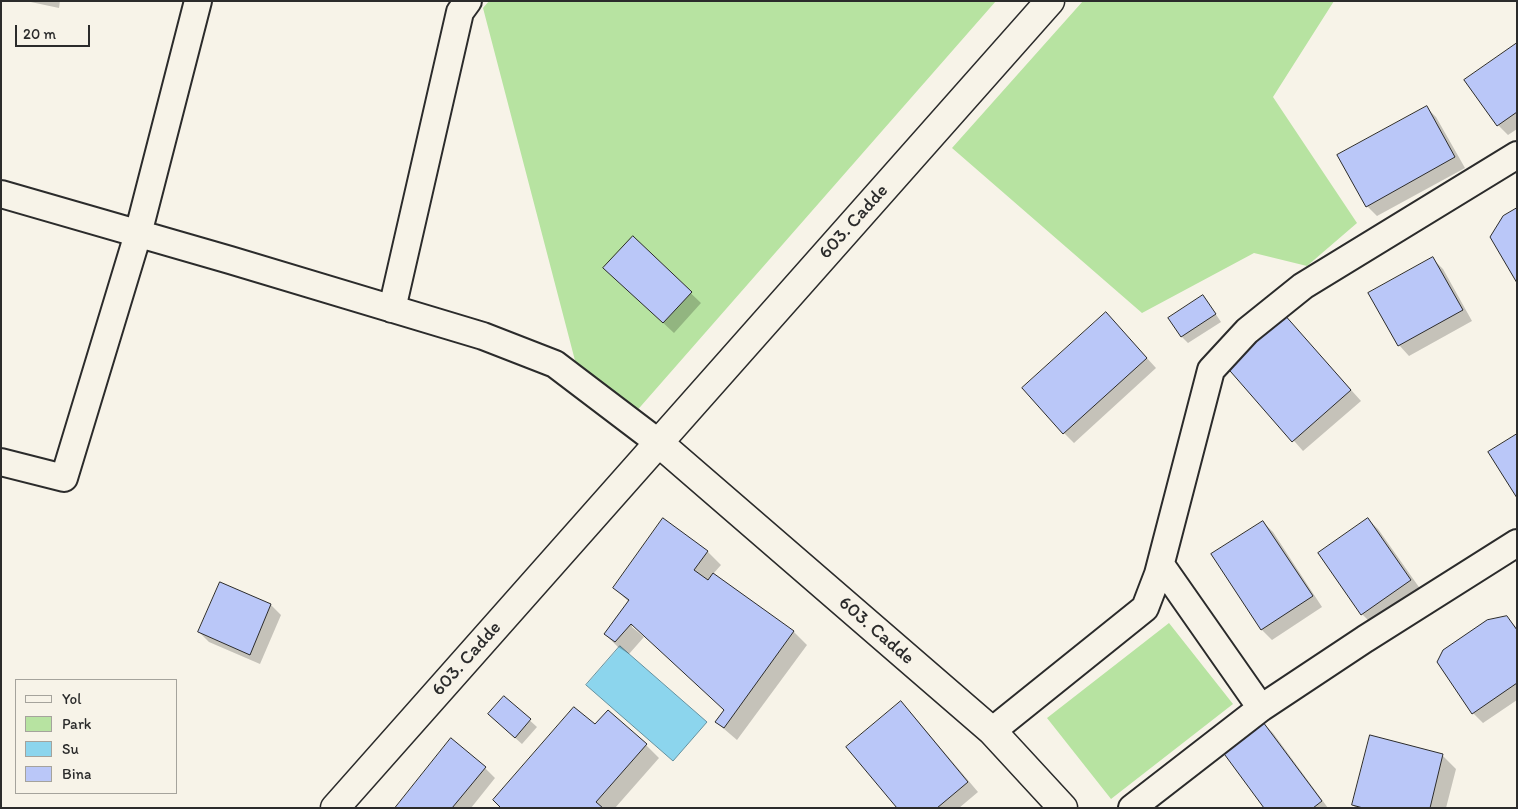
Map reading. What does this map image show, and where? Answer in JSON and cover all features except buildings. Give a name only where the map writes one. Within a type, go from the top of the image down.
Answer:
[{"type":"street","points":[[1,462],[64,478],[138,234],[198,1]]},
{"type":"street","points":[[392,309],[460,12],[468,1]]},
{"type":"street","name":"603. Cadde","points":[[335,808],[1050,1]]},
{"type":"street","points":[[992,731],[1145,608],[1161,565],[1211,370],[1248,331],[1303,286],[1517,155]]},
{"type":"street","points":[[1,194],[483,336],[555,364],[659,443]]},
{"type":"street","name":"603. Cadde","points":[[659,443],[992,731],[1063,808]]},
{"type":"street","points":[[1132,808],[1262,708],[1365,639],[1517,543]]},
{"type":"street","points":[[1161,565],[1262,708]]},
{"type":"green space","points":[[489,1],[996,1],[634,414],[578,372],[483,8]]},
{"type":"green space","points":[[1083,1],[1334,1],[1273,97],[1357,223],[1307,266],[1254,253],[1142,313],[952,148]]},
{"type":"green space","points":[[1169,623],[1233,704],[1111,799],[1047,718]]},
{"type":"water","points":[[620,646],[707,722],[673,761],[586,685]]}]
